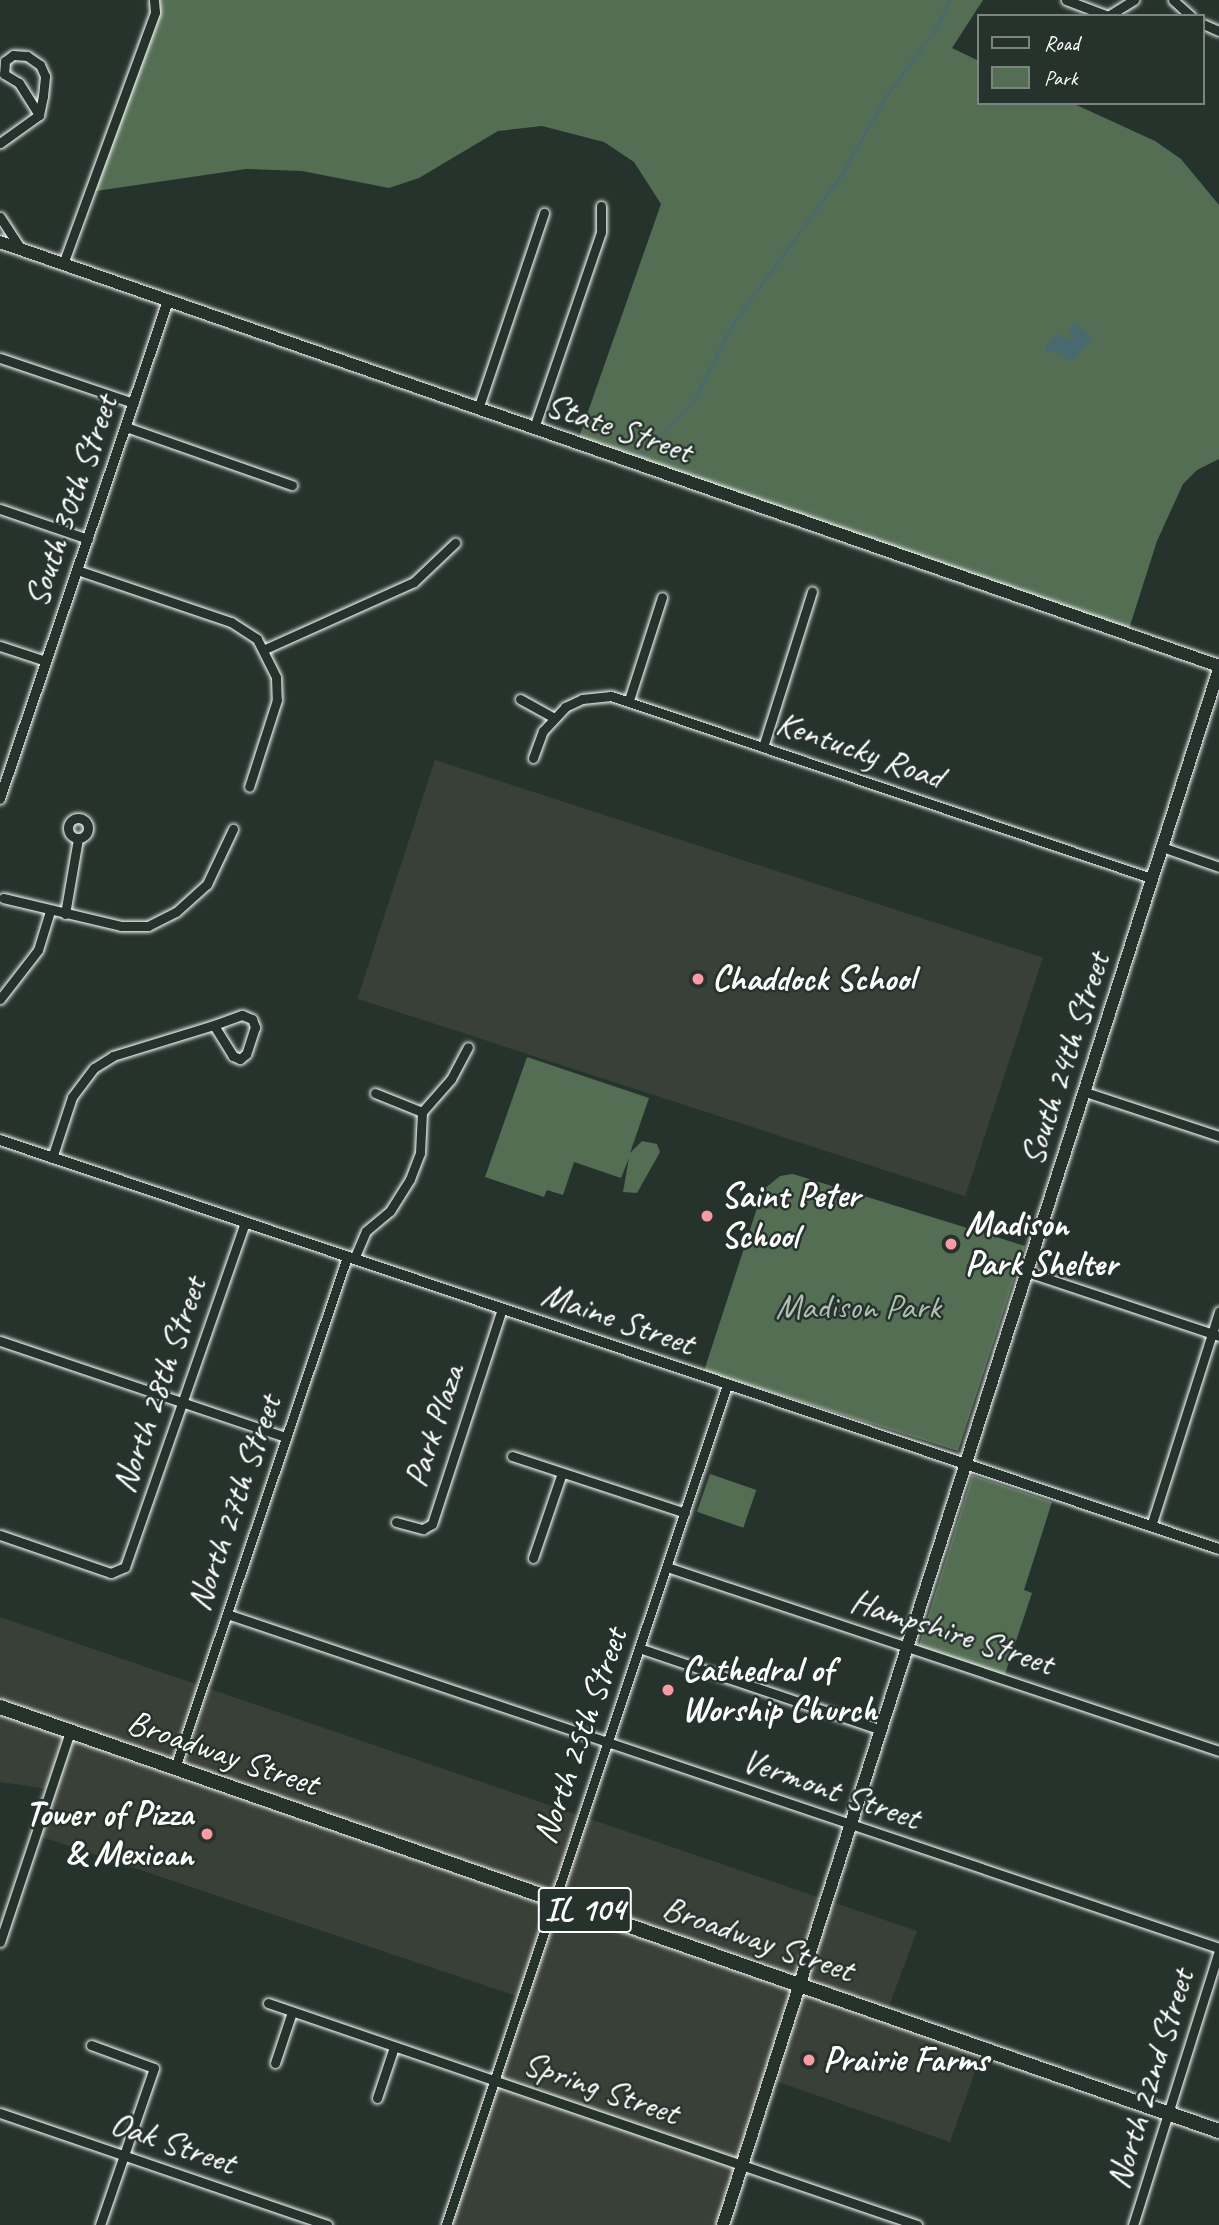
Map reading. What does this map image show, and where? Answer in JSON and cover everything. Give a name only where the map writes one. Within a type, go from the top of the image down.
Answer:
[{"type":"main road","name":"State Street","points":[[0,242],[1219,668]]},
{"type":"main road","name":"South 24th Street","points":[[723,2225],[1219,668]]},
{"type":"main road","name":"Broadway Street","points":[[0,1707],[1219,2131]]},
{"type":"street","points":[[63,264],[155,12],[154,0]]},
{"type":"street","points":[[1066,0],[1103,14]]},
{"type":"street","points":[[1111,14],[1135,0]]},
{"type":"street","points":[[1173,0],[1189,14]]},
{"type":"street","points":[[0,144],[39,115],[45,76],[27,56],[13,55],[5,61],[4,74],[19,83],[39,115]]},
{"type":"street","points":[[534,428],[601,232],[601,206]]},
{"type":"street","points":[[478,409],[544,213]]},
{"type":"street","points":[[0,217],[21,250]]},
{"type":"street","name":"South 30th Street","points":[[0,799],[168,301]]},
{"type":"street","points":[[0,358],[134,403]]},
{"type":"street","points":[[125,427],[292,485]]},
{"type":"street","points":[[0,509],[88,539]]},
{"type":"street","points":[[265,649],[414,582],[454,543]]},
{"type":"street","points":[[77,570],[231,622],[250,632],[265,649],[276,677],[277,700],[249,787]]},
{"type":"street","points":[[763,747],[812,592]]},
{"type":"street","points":[[629,700],[662,597]]},
{"type":"street","points":[[0,646],[46,662]]},
{"type":"street","name":"Kentucky Road","points":[[553,717],[582,699],[603,696],[629,700],[1151,878]]},
{"type":"street","points":[[520,699],[553,717],[533,758]]},
{"type":"street","points":[[3,898],[50,911],[129,927],[161,922],[207,884],[233,830]]},
{"type":"street","points":[[65,914],[78,839]]},
{"type":"street","points":[[1162,847],[1219,867]]},
{"type":"street","points":[[0,999],[38,950],[50,911]]},
{"type":"street","points":[[52,1158],[72,1097],[94,1068],[113,1056],[242,1015],[252,1019],[255,1027],[244,1057],[233,1056],[214,1025]]},
{"type":"street","points":[[375,1093],[422,1112],[451,1079],[468,1046]]},
{"type":"street","points":[[1085,1091],[1219,1136]]},
{"type":"street","name":"North 27th Street","points":[[175,1768],[286,1437],[351,1258],[366,1231],[390,1211],[416,1165],[422,1112]]},
{"type":"street","name":"Maine Street","points":[[0,1140],[1219,1549]]},
{"type":"street","name":"North 28th Street","points":[[0,1535],[111,1573],[126,1565],[245,1223]]},
{"type":"street","points":[[1027,1272],[1215,1335]]},
{"type":"street","name":"Park Plaza","points":[[396,1522],[423,1529],[432,1524],[502,1309]]},
{"type":"street","points":[[1151,1526],[1215,1335],[1219,1311]]},
{"type":"street","points":[[0,1341],[286,1437]]},
{"type":"street","name":"North 25th Street","points":[[446,2225],[727,1385]]},
{"type":"street","points":[[512,1456],[685,1513]]},
{"type":"street","points":[[533,1558],[562,1473]]},
{"type":"street","name":"Hampshire Street","points":[[667,1567],[1219,1751]]},
{"type":"street","name":"Vermont Street","points":[[227,1614],[1219,1949]]},
{"type":"street","points":[[639,1648],[881,1730]]},
{"type":"street","points":[[0,1942],[70,1731]]},
{"type":"street","name":"North 22nd Street","points":[[1133,2225],[1170,2114],[1219,1949]]},
{"type":"street","name":"Spring Street","points":[[268,2003],[917,2225]]},
{"type":"street","points":[[275,2063],[292,2011]]},
{"type":"street","points":[[91,2045],[154,2068],[100,2225]]},
{"type":"street","points":[[377,2098],[394,2047]]},
{"type":"street","name":"Oak Street","points":[[0,2113],[327,2225]]},
{"type":"shaded area","name":"Chaddock School","points":[[435,760],[1043,957],[965,1196],[357,999]]},
{"type":"shaded area","points":[[0,1617],[917,1931],[887,2011],[983,2049],[950,2142],[770,2079],[723,2225],[446,2225],[520,1997],[36,1835],[48,1789],[0,1782]]},
{"type":"green space","points":[[154,0],[983,0],[952,48],[978,61],[978,105],[1076,105],[1155,141],[1181,159],[1219,205],[1219,459],[1197,470],[1183,484],[1157,541],[1127,635],[577,443],[661,204],[634,162],[604,142],[542,126],[498,131],[419,178],[389,188],[302,171],[246,169],[89,192],[138,61]]},
{"type":"green space","points":[[527,1057],[649,1098],[630,1153],[642,1141],[657,1144],[660,1152],[637,1193],[623,1192],[629,1158],[621,1178],[574,1162],[563,1195],[547,1190],[544,1197],[485,1177]]},
{"type":"green space","name":"Madison Park","points":[[793,1174],[1025,1246],[958,1451],[704,1371],[763,1190],[780,1176]]},
{"type":"green space","points":[[710,1474],[756,1490],[743,1528],[697,1512]]},
{"type":"green space","points":[[972,1475],[1052,1502],[1024,1590],[1032,1593],[1004,1677],[918,1648]]},
{"type":"water","points":[[1075,322],[1093,338],[1071,362],[1057,351],[1046,353],[1045,347],[1056,333],[1070,341],[1074,336],[1068,330]]},
{"type":"waterway","points":[[638,458],[695,399],[732,325],[841,175],[886,96],[937,27],[950,0]]},
{"type":"place","name":"Chaddock School","points":[[698,979]]},
{"type":"place","name":"Saint Peter School","points":[[707,1216]]},
{"type":"place","name":"Madison Park Shelter","points":[[951,1244]]},
{"type":"place","name":"Cathedral of Worship Church","points":[[668,1690]]},
{"type":"place","name":"Tower of Pizza & Mexican","points":[[207,1834]]},
{"type":"place","name":"Prairie Farms","points":[[809,2060]]}]
